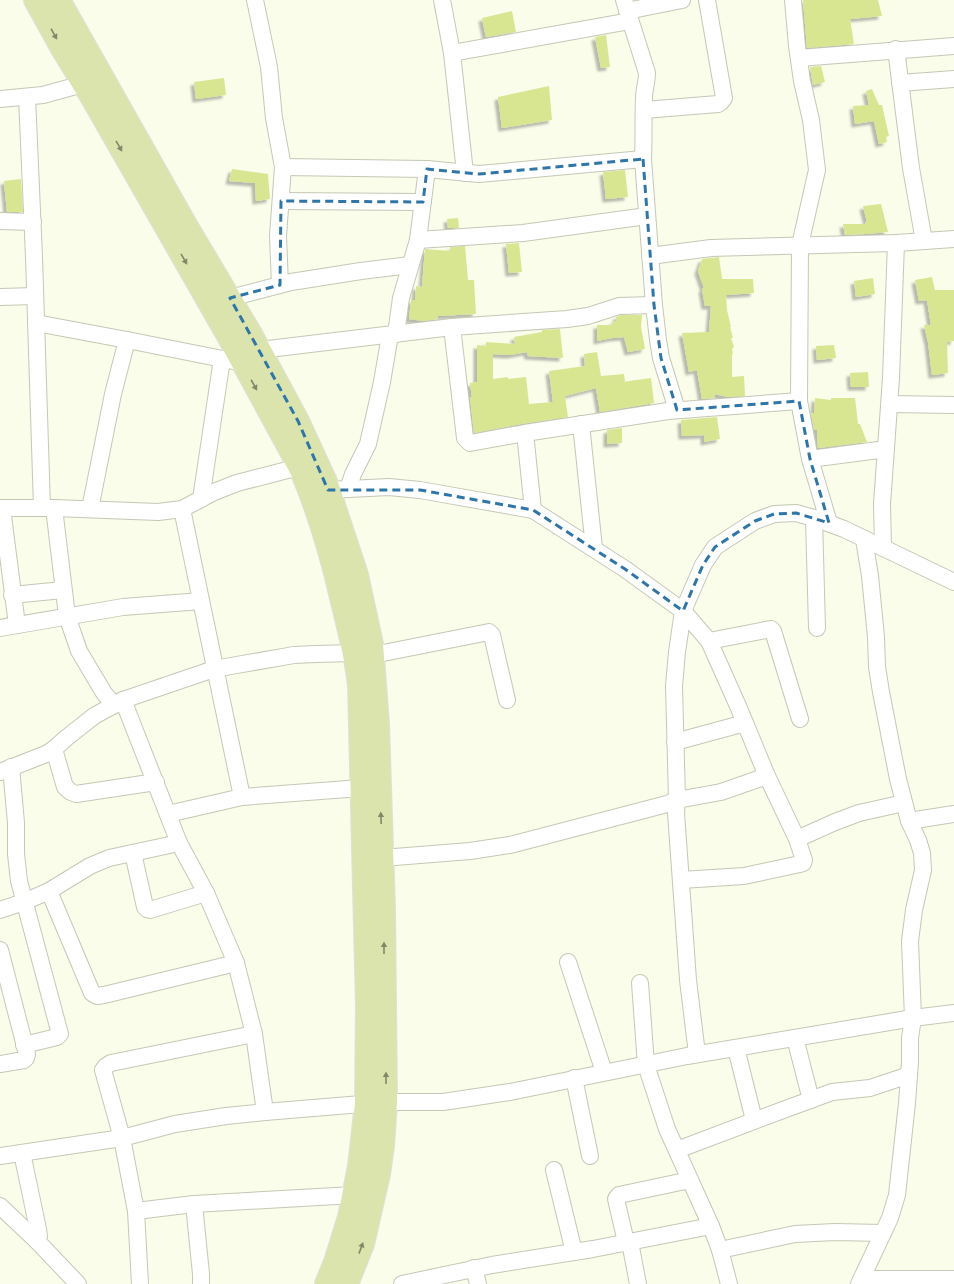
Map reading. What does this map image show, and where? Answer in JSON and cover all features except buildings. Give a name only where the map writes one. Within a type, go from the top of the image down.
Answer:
[{"type":"main road","points":[[35,0],[242,363],[299,467],[308,487],[324,532],[336,575],[364,654],[359,686],[367,1007],[376,1103],[383,1146],[379,1174],[363,1244],[347,1284]]},
{"type":"main road","points":[[59,0],[338,489],[357,575],[364,654],[378,724],[384,910],[376,1103],[359,1166],[349,1217],[340,1247],[326,1284]]},
{"type":"street","points":[[255,0],[270,67],[274,118],[283,167],[278,236],[280,285]]},
{"type":"street","points":[[442,0],[452,53],[465,173]]},
{"type":"street","points":[[452,53],[627,11],[682,0]]},
{"type":"street","points":[[644,110],[718,104],[724,98],[707,0]]},
{"type":"street","points":[[793,0],[802,81],[810,120],[817,170],[800,245],[800,401],[810,459],[829,523]]},
{"type":"street","points":[[627,11],[647,73],[647,83],[644,96],[643,159],[654,305],[661,358],[677,410]]},
{"type":"street","points":[[799,58],[896,49],[954,46]]},
{"type":"street","points":[[896,49],[911,168],[924,241]]},
{"type":"street","points":[[900,83],[954,79]]},
{"type":"street","points":[[0,99],[27,97],[83,84]]},
{"type":"street","points":[[27,97],[36,323],[48,508],[67,616],[79,651],[104,693],[119,702],[156,782],[180,843],[206,893],[236,963],[254,1034],[265,1112]]},
{"type":"street","points":[[283,167],[427,169],[478,174],[643,159]]},
{"type":"street","points":[[338,489],[353,474],[368,444],[401,298],[418,240],[427,169]]},
{"type":"street","points":[[281,201],[423,202]]},
{"type":"street","points":[[418,240],[523,232],[647,216]]},
{"type":"street","points":[[0,221],[33,222]]},
{"type":"street","points":[[650,256],[711,248],[896,243],[954,239]]},
{"type":"street","points":[[883,548],[882,504],[892,378],[896,243]]},
{"type":"street","points":[[230,298],[280,285],[361,271],[410,265]]},
{"type":"street","points":[[0,297],[35,296]]},
{"type":"street","points":[[260,350],[452,327],[568,319],[588,316],[619,306],[654,305]]},
{"type":"street","points":[[36,323],[242,363]]},
{"type":"street","points":[[452,327],[464,438],[468,442],[472,443],[580,424],[677,410],[800,401]]},
{"type":"street","points":[[90,509],[113,394],[127,340]]},
{"type":"street","points":[[201,499],[222,358]]},
{"type":"street","points":[[890,404],[954,405]]},
{"type":"street","points":[[580,424],[594,548]]},
{"type":"street","points":[[525,433],[533,510]]},
{"type":"street","points":[[810,459],[886,450]]},
{"type":"street","points":[[17,625],[1,508],[90,509],[158,512],[182,509],[214,492],[237,483],[299,467]]},
{"type":"street","points":[[338,489],[389,487],[420,490],[533,510],[594,548],[683,611],[709,641],[804,860],[803,863],[744,876],[681,880]]},
{"type":"street","points":[[182,509],[242,798]]},
{"type":"street","points":[[697,1054],[688,980],[676,813],[677,800],[674,686],[683,611],[703,565],[715,547],[755,521],[774,514],[796,513],[844,529],[954,582]]},
{"type":"street","points":[[814,518],[817,628]]},
{"type":"street","points":[[864,539],[870,576],[876,637],[877,667],[898,779],[909,820],[922,853],[923,870],[914,910],[910,941],[914,1018],[910,1038],[908,1103],[897,1195],[890,1218],[860,1282],[901,1282],[954,1279]]},
{"type":"street","points":[[12,595],[63,590]]},
{"type":"street","points":[[0,628],[123,607],[201,601]]},
{"type":"street","points":[[709,641],[771,629],[773,631],[800,719]]},
{"type":"street","points":[[24,1045],[57,1037],[60,1034],[19,881],[16,854],[16,823],[6,770],[46,754],[94,716],[119,702],[214,669],[294,656],[316,654],[364,654],[488,632],[492,635],[507,700]]},
{"type":"street","points":[[675,742],[745,724]]},
{"type":"street","points":[[54,749],[65,787],[76,794],[156,782]]},
{"type":"street","points":[[382,858],[470,851],[510,845],[667,804],[677,800],[721,792],[767,776]]},
{"type":"street","points":[[168,814],[242,798],[361,788]]},
{"type":"street","points":[[796,839],[859,813],[904,803]]},
{"type":"street","points":[[909,820],[954,814]]},
{"type":"street","points":[[0,910],[24,902],[49,891],[90,866],[109,858],[180,843]]},
{"type":"street","points":[[133,853],[145,907],[147,909],[150,910],[206,893]]},
{"type":"street","points":[[49,891],[92,992],[98,996],[236,963]]},
{"type":"street","points":[[0,950],[26,1054],[26,1058],[24,1060],[0,1064]]},
{"type":"street","points":[[568,962],[604,1072]]},
{"type":"street","points":[[640,983],[646,1065],[667,1129],[711,1226],[720,1250],[729,1284]]},
{"type":"street","points":[[0,1156],[122,1138],[175,1124],[265,1112],[376,1103],[443,1102],[510,1092],[697,1054],[914,1018],[954,1013]]},
{"type":"street","points":[[140,1284],[136,1211],[122,1138],[103,1070],[111,1063],[254,1034]]},
{"type":"street","points":[[795,1038],[811,1100]]},
{"type":"street","points":[[736,1048],[754,1120]]},
{"type":"street","points":[[676,1150],[832,1092],[870,1088],[909,1075]]},
{"type":"street","points":[[574,1078],[590,1156]]},
{"type":"street","points":[[22,1152],[38,1229],[39,1236],[37,1241]]},
{"type":"street","points":[[554,1170],[574,1252]]},
{"type":"street","points":[[638,1284],[616,1199],[619,1195],[690,1180]]},
{"type":"street","points":[[136,1211],[194,1204],[354,1195]]},
{"type":"street","points":[[194,1204],[201,1284]]},
{"type":"street","points":[[0,1206],[37,1241],[76,1283]]},
{"type":"street","points":[[402,1284],[474,1268],[574,1252],[711,1226]]},
{"type":"street","points":[[720,1250],[795,1234],[835,1232],[883,1233]]},
{"type":"street","points":[[474,1268],[478,1284]]},
{"type":"highlighted area","points":[[643,159],[654,305],[661,358],[677,410],[799,401],[810,459],[829,523],[796,513],[774,514],[755,521],[715,547],[703,565],[683,611],[625,569],[533,510],[420,490],[328,490],[298,421],[230,298],[280,285],[281,201],[423,202],[427,169],[479,174]]}]
